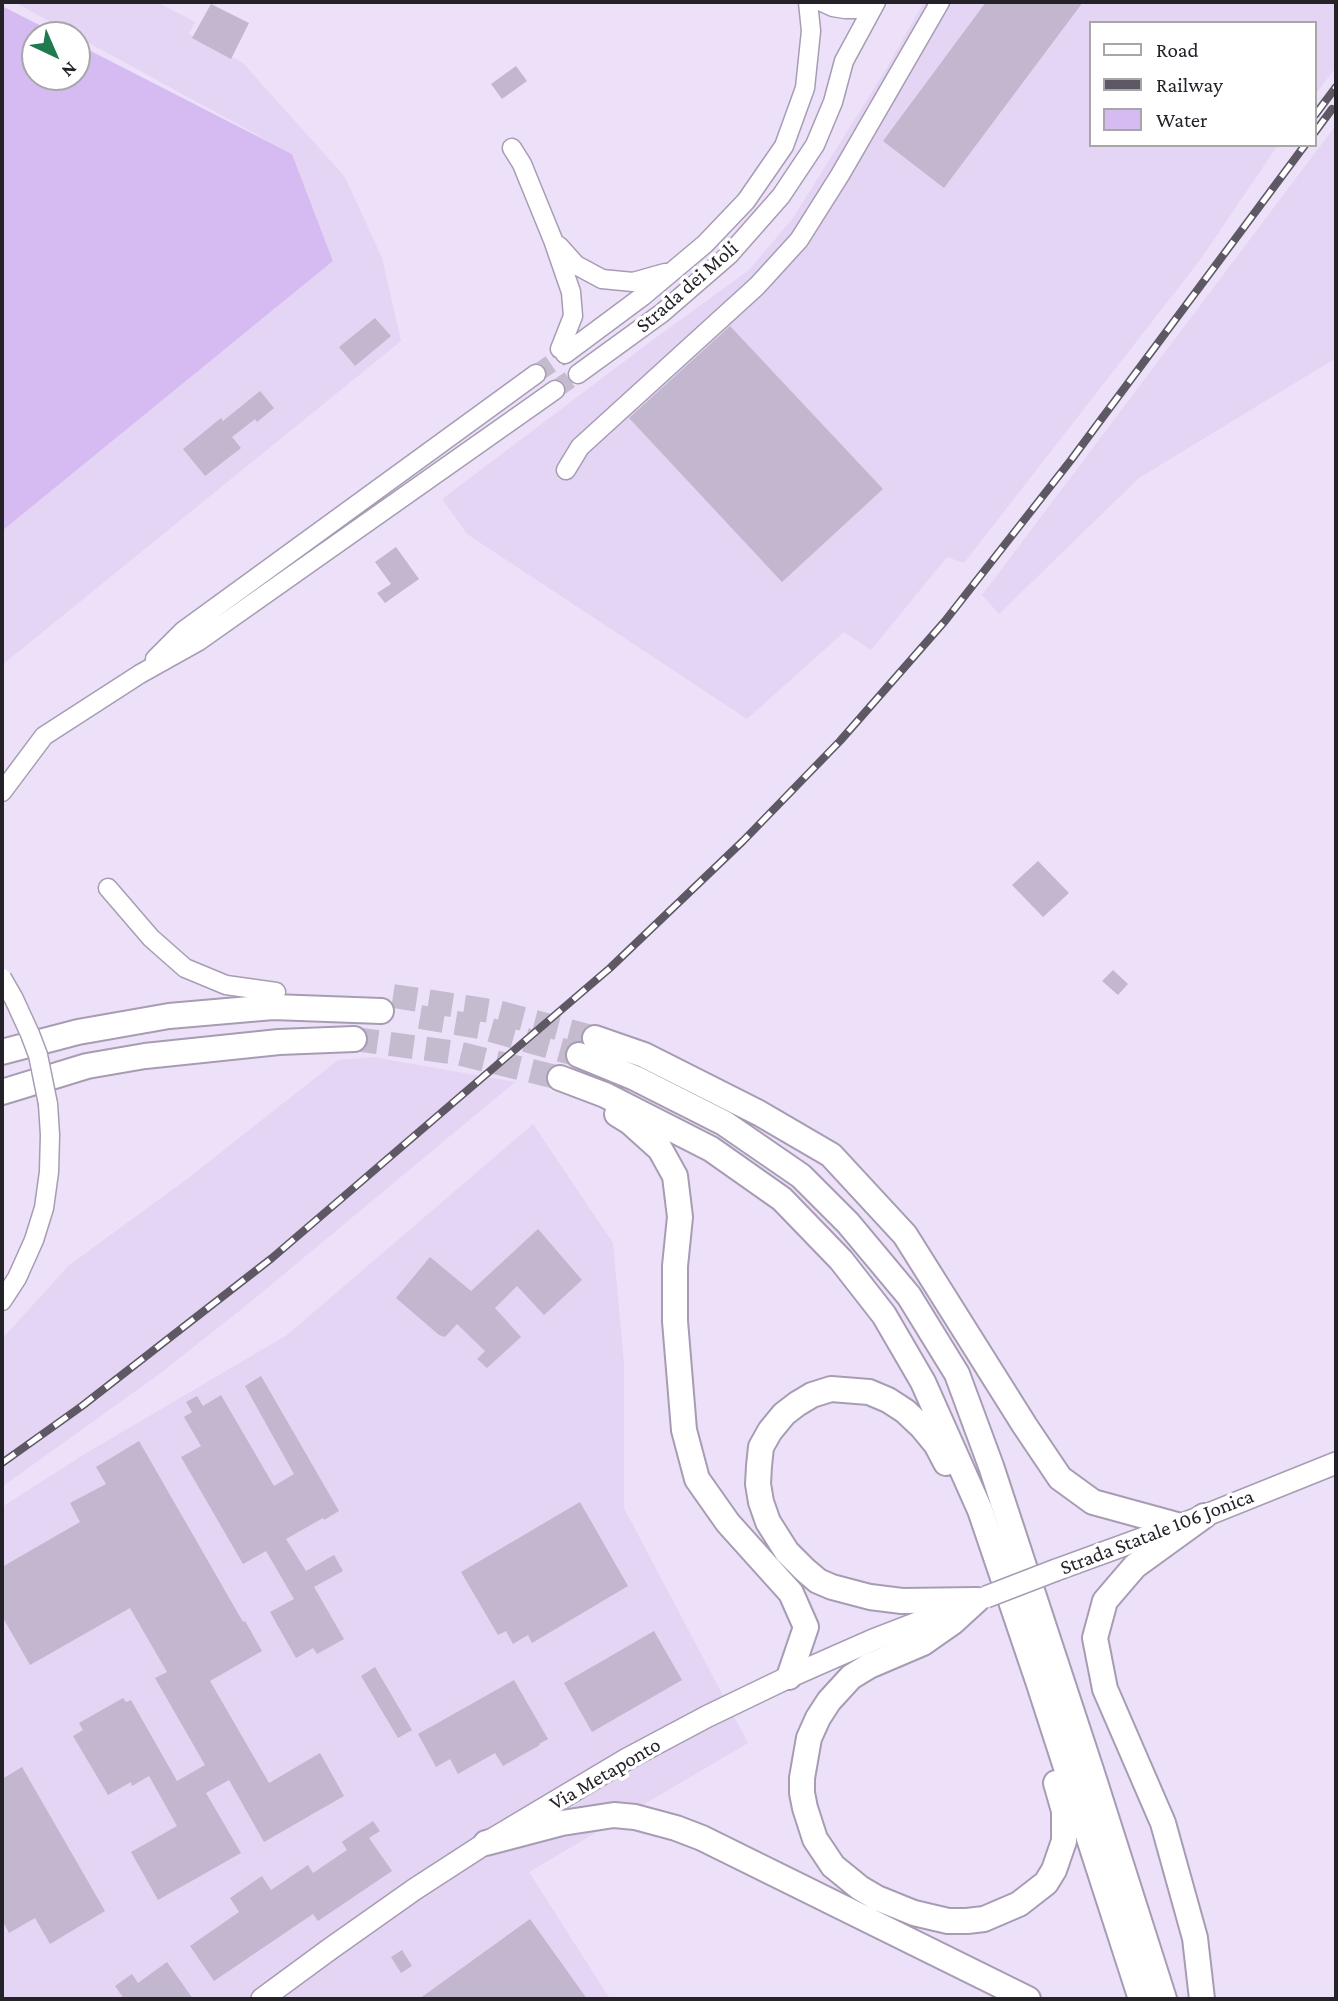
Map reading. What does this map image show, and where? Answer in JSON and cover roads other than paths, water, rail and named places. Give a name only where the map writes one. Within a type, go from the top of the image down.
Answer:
[{"type":"highway","points":[[2,1052],[78,1032],[169,1016],[276,992],[387,1003],[273,1007],[169,1016]]},
{"type":"highway","points":[[2,1092],[87,1066],[145,1056],[279,1042],[354,1039]]},
{"type":"highway","points":[[1164,1999],[991,1466],[957,1374],[909,1296],[848,1223],[801,1176],[724,1123],[635,1078],[587,1047],[644,1055],[759,1113],[831,1155],[905,1235],[1060,1478],[1093,1502],[1177,1525]]},
{"type":"highway","points":[[789,1677],[806,1627],[790,1592],[728,1523],[697,1479],[684,1430],[675,1321],[675,1266],[680,1217],[675,1176],[660,1149],[630,1122],[560,1078],[605,1095],[711,1149],[782,1199],[841,1260],[884,1315],[923,1381],[980,1510],[1141,1999]]},
{"type":"highway","points":[[980,1510],[955,1480],[936,1444],[922,1427],[905,1411],[869,1392],[831,1389],[812,1395],[784,1414],[761,1447],[758,1484],[768,1522],[787,1552],[818,1581],[847,1592],[902,1601],[981,1598]]},
{"type":"highway","points":[[1202,1999],[1195,1938],[1163,1823],[1105,1689],[1095,1638],[1105,1601],[1135,1566],[1204,1516]]},
{"type":"highway","points":[[981,1598],[930,1639],[869,1666],[851,1677],[818,1718],[809,1738],[802,1793],[815,1839],[833,1866],[877,1898],[914,1913],[947,1921],[984,1919],[1019,1904],[1040,1889],[1050,1877],[1060,1856],[1064,1827],[1060,1794],[1038,1722],[1036,1707],[1039,1684]]},
{"type":"highway","points":[[486,1843],[562,1823],[614,1815],[635,1817],[676,1828],[702,1838],[1028,1999]]},
{"type":"main road","name":"Strada Statale 106 Jonica","points":[[981,1598],[1204,1516],[1336,1463]]},
{"type":"main road","name":"Via Metaponto","points":[[262,1999],[340,1941],[486,1843],[627,1759],[789,1677],[873,1640],[981,1598]]},
{"type":"lane","points":[[512,148],[522,164],[571,292],[573,316],[562,351],[643,296],[705,244],[746,201],[784,146],[805,88],[811,31],[808,2]]},
{"type":"lane","name":"Strada dei Moli","points":[[822,2],[845,9],[857,9],[875,2]]},
{"type":"lane","name":"Strada dei Moli","points":[[578,374],[662,313],[729,255],[781,196],[815,145],[833,102],[845,61],[875,2]]},
{"type":"lane","points":[[566,470],[580,447],[757,286],[799,240],[840,175],[940,2]]},
{"type":"lane","points":[[553,240],[576,265],[602,279],[633,282],[671,272]]},
{"type":"lane","points":[[140,674],[183,632],[536,374]]},
{"type":"lane","points":[[2,792],[44,736],[140,674],[199,641],[555,390]]},
{"type":"lane","points":[[108,888],[151,938],[185,968],[226,985],[276,992]]},
{"type":"lane","points":[[2,978],[18,1007],[38,1055],[48,1104],[50,1135],[44,1208],[18,1278],[2,1301]]},
{"type":"water","points":[[2,6],[31,21],[21,21],[21,91],[91,91],[91,51],[292,154],[333,261],[2,531]]},
{"type":"tunnel","points":[[536,374],[565,354]]},
{"type":"tunnel","points":[[555,390],[578,374]]},
{"type":"tunnel","points":[[393,996],[497,1012],[595,1038]]},
{"type":"tunnel","points":[[420,1017],[480,1027],[579,1055]]},
{"type":"tunnel","points":[[354,1039],[457,1053],[560,1078]]},
{"type":"railway","points":[[1317,112],[1336,87]]},
{"type":"railway","points":[[1317,129],[1332,109]]},
{"type":"railway","points":[[2,1463],[82,1406],[272,1258],[610,968],[743,841],[840,741],[945,621],[1071,460],[1304,147]]}]
